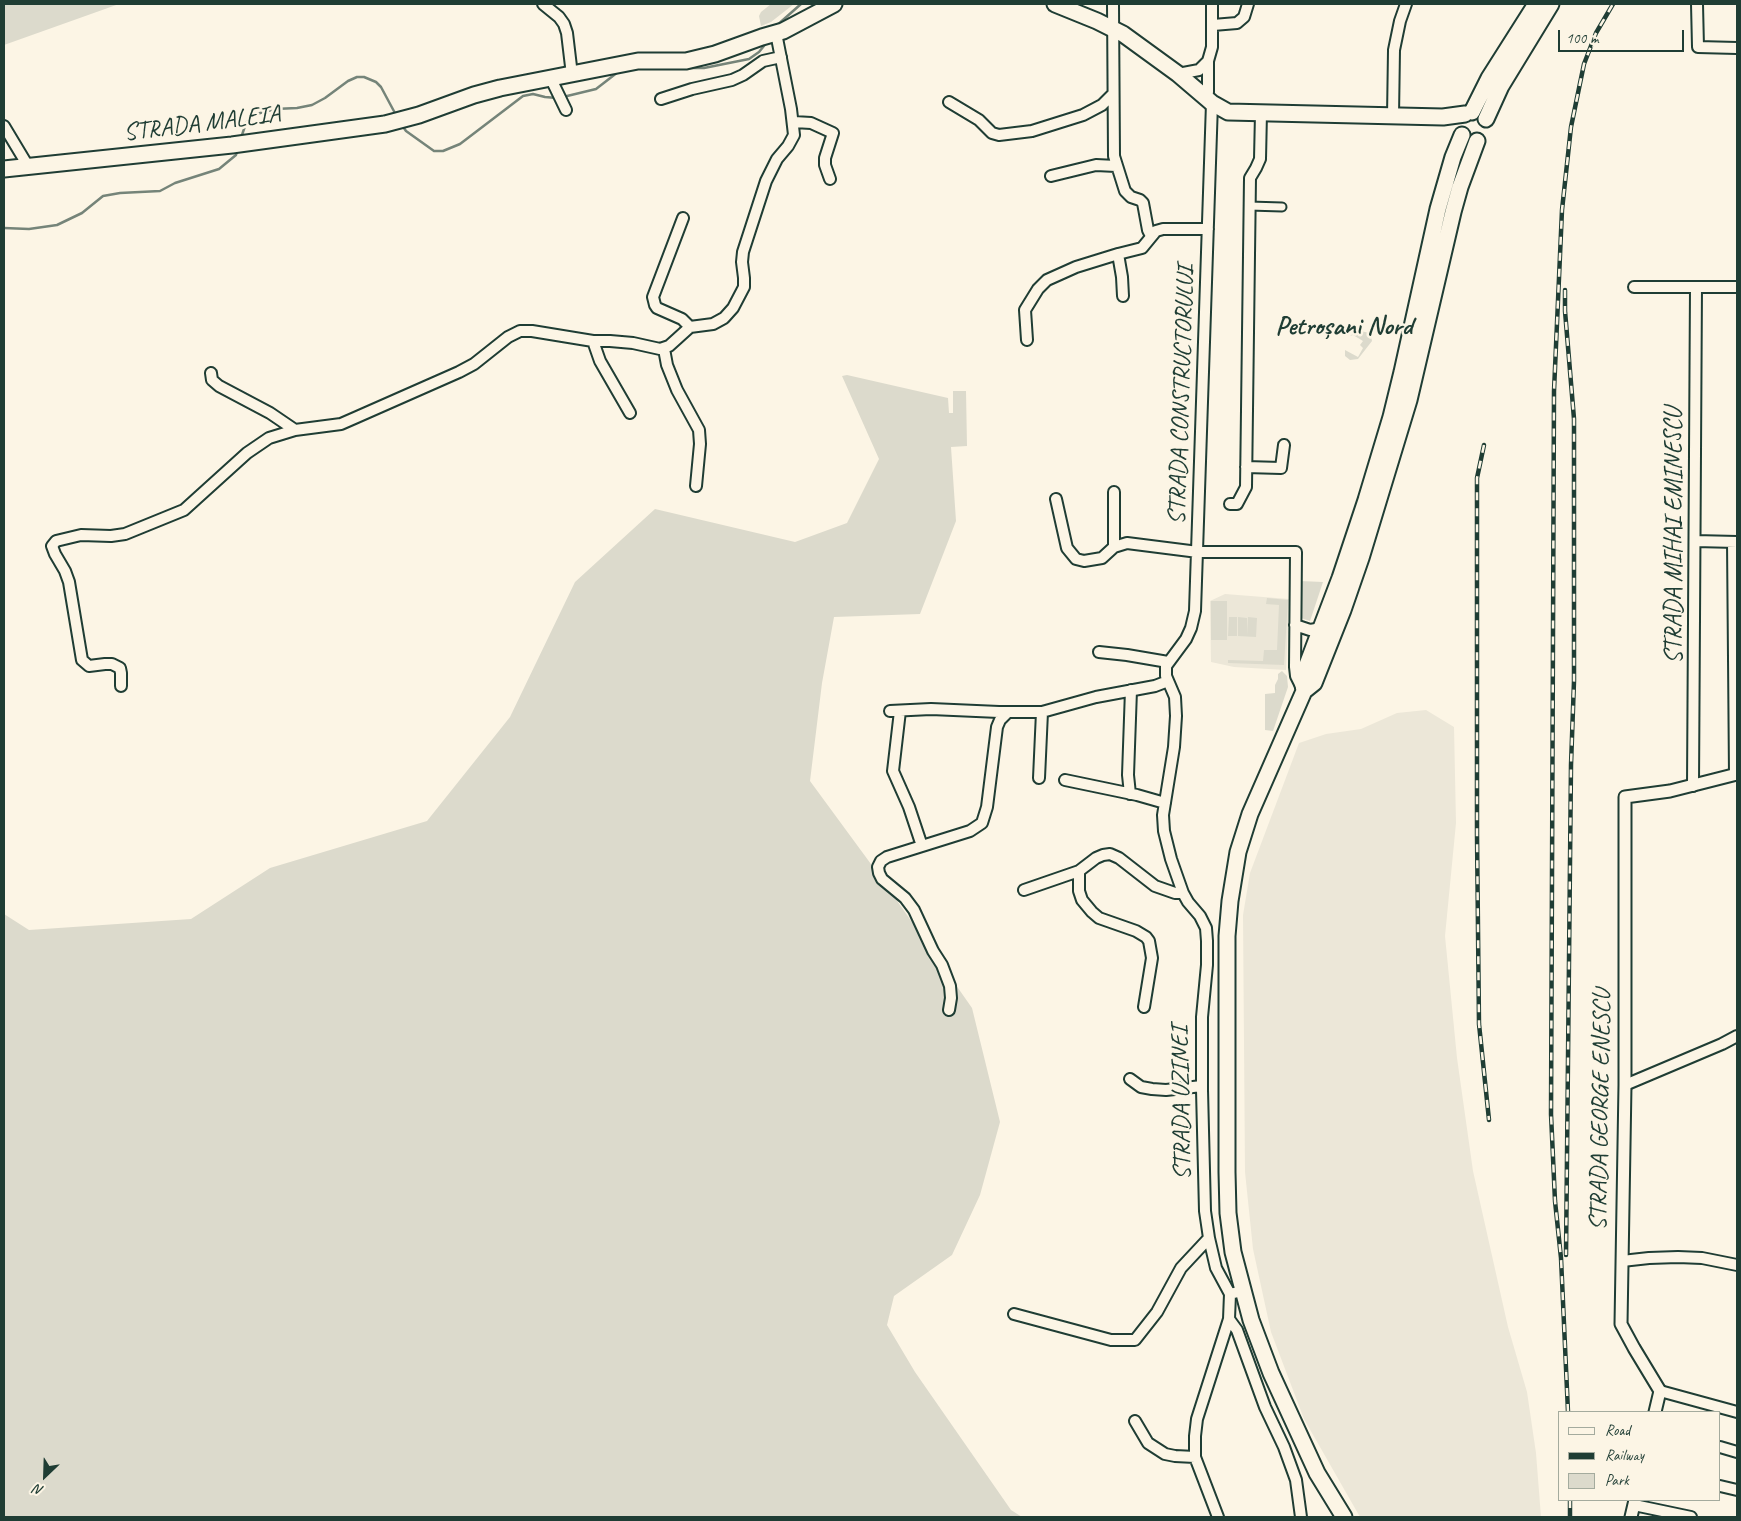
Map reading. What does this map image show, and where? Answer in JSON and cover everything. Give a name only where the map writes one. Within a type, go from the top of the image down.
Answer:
[{"type":"main road","name":"STRADA MALEIA","points":[[4,169],[249,143],[385,124],[486,91],[638,61],[686,61],[699,58],[793,27],[834,4]]},
{"type":"main road","points":[[1055,4],[1113,28],[1135,42],[1209,100],[1228,112],[1443,117],[1464,122],[1481,114],[1486,119],[1487,132],[1483,138],[1468,140],[1464,122]]},
{"type":"main road","points":[[1344,1517],[1317,1473],[1286,1409],[1236,1292],[1227,1188],[1228,936],[1234,869],[1250,814],[1304,691],[1314,683],[1349,593],[1398,438],[1438,209],[1464,122],[1489,78],[1536,4]]},
{"type":"main road","points":[[1486,119],[1501,86],[1551,4]]},
{"type":"main road","points":[[1304,691],[1302,678],[1322,628],[1366,500],[1391,417],[1412,360],[1462,179],[1477,140]]},
{"type":"street","points":[[543,4],[564,24],[567,33],[572,74]]},
{"type":"street","points":[[1112,4],[1114,156],[1125,191],[1143,203],[1148,230],[1151,236]]},
{"type":"street","name":"STRADA CONSTRUCTORULUI","points":[[1168,662],[1183,644],[1193,621],[1198,552],[1208,229],[1208,61],[1212,51],[1212,4]]},
{"type":"street","points":[[1213,25],[1237,23],[1246,17],[1248,4]]},
{"type":"street","points":[[1393,116],[1394,50],[1400,21],[1406,4]]},
{"type":"street","points":[[1697,4],[1698,47],[1737,48]]},
{"type":"street","points":[[664,349],[690,326],[713,324],[724,318],[733,308],[744,287],[743,252],[754,218],[771,170],[794,136],[794,122],[781,56],[769,35]]},
{"type":"street","points":[[661,99],[692,89],[732,80],[763,62],[781,56]]},
{"type":"street","points":[[1178,74],[1199,70],[1208,61]]},
{"type":"street","points":[[550,79],[562,102]]},
{"type":"street","points":[[949,102],[979,120],[992,133],[999,135],[1032,130],[1083,115],[1102,105],[1112,95]]},
{"type":"street","points":[[1230,504],[1237,504],[1246,487],[1250,178],[1260,159],[1261,113]]},
{"type":"street","points":[[794,122],[811,123],[833,133],[825,158],[825,165],[830,179]]},
{"type":"street","points":[[4,126],[28,166]]},
{"type":"street","points":[[1050,176],[1096,165],[1116,166]]},
{"type":"street","points":[[1249,206],[1282,207]]},
{"type":"street","points":[[684,218],[653,297],[657,308],[682,319],[690,326]]},
{"type":"street","points":[[1027,340],[1025,310],[1038,289],[1047,280],[1076,267],[1142,248],[1156,231],[1163,228],[1208,229]]},
{"type":"street","points":[[1118,254],[1123,296]]},
{"type":"street","points":[[1634,287],[1737,287]]},
{"type":"street","name":"STRADA MIHAI EMINESCU","points":[[1693,786],[1696,287]]},
{"type":"street","points":[[121,686],[120,668],[112,664],[89,666],[82,660],[69,582],[52,546],[56,542],[81,535],[111,536],[125,534],[184,510],[258,444],[274,436],[295,430],[341,424],[459,372],[474,364],[508,337],[520,331],[532,331],[592,342],[633,343],[664,349]]},
{"type":"street","points":[[592,342],[600,361],[630,413]]},
{"type":"street","points":[[664,349],[667,365],[677,390],[699,430],[700,444],[696,486]]},
{"type":"street","points":[[211,372],[212,380],[219,386],[265,410],[295,430]]},
{"type":"street","points":[[1246,467],[1281,468],[1284,445]]},
{"type":"street","points":[[1114,492],[1114,547]]},
{"type":"street","points":[[1056,499],[1067,548],[1076,559],[1084,561],[1102,558],[1114,547],[1127,543],[1198,552],[1296,552],[1296,676],[1304,691]]},
{"type":"street","points":[[1693,786],[1736,775],[1735,542],[1695,541]]},
{"type":"street","points":[[1295,625],[1310,630],[1322,628]]},
{"type":"street","points":[[922,846],[909,807],[893,772],[895,711],[1042,712],[1096,698],[1155,686],[1168,680],[1166,671],[1168,662],[1127,654],[1099,652]]},
{"type":"street","name":"STRADA UZINEI","points":[[1168,680],[1175,697],[1176,716],[1174,747],[1163,815],[1166,841],[1186,898],[1200,916],[1206,928],[1207,942],[1207,965],[1202,1016],[1205,1211],[1216,1268],[1236,1292]]},
{"type":"street","points":[[1130,794],[1128,775],[1132,690]]},
{"type":"street","points":[[1038,778],[1042,712]]},
{"type":"street","points":[[949,1010],[951,998],[948,980],[942,965],[933,951],[914,910],[905,898],[882,879],[878,867],[881,861],[887,857],[970,832],[982,823],[987,807],[997,727],[1000,720],[1007,713]]},
{"type":"street","points":[[1065,780],[1165,803]]},
{"type":"street","name":"STRADA GEORGE ENESCU","points":[[1660,1391],[1621,1324],[1625,1085],[1626,797],[1693,786]]},
{"type":"street","points":[[1024,890],[1078,871],[1096,858],[1110,854],[1119,858],[1155,886],[1186,898]]},
{"type":"street","points":[[1078,871],[1079,891],[1082,900],[1092,912],[1099,918],[1136,931],[1149,940],[1152,958],[1144,1007]]},
{"type":"street","points":[[1625,1085],[1737,1036]]},
{"type":"street","points":[[1130,1079],[1141,1087],[1152,1089],[1166,1090],[1202,1086]]},
{"type":"street","points":[[1014,1314],[1111,1340],[1135,1340],[1157,1312],[1181,1268],[1209,1238]]},
{"type":"street","points":[[1622,1261],[1678,1257],[1702,1258],[1737,1265]]},
{"type":"street","points":[[1218,1517],[1194,1457],[1197,1419],[1236,1292]]},
{"type":"street","points":[[1229,1319],[1238,1330],[1262,1399],[1296,1480],[1301,1517]]},
{"type":"street","points":[[1655,1411],[1660,1391],[1737,1412]]},
{"type":"street","points":[[1135,1421],[1148,1443],[1165,1454],[1194,1457]]},
{"type":"street","points":[[1721,1447],[1737,1452]]},
{"type":"street","points":[[1721,1486],[1737,1490]]},
{"type":"street","points":[[1631,1517],[1635,1502],[1691,1517]]},
{"type":"shaded area","points":[[1225,594],[1289,599],[1286,670],[1234,667],[1211,662],[1210,601]]},
{"type":"shaded area","points":[[1426,710],[1454,727],[1456,823],[1445,936],[1457,1058],[1473,1171],[1508,1327],[1527,1392],[1536,1453],[1541,1517],[1360,1517],[1304,1419],[1271,1332],[1253,1249],[1245,1172],[1243,915],[1250,873],[1299,743],[1326,734],[1361,729],[1397,713]]},
{"type":"green space","points":[[4,4],[119,4],[4,45]]},
{"type":"green space","points":[[771,4],[794,4],[771,22],[761,26],[759,16]]},
{"type":"green space","points":[[1355,332],[1369,333],[1372,341],[1358,359],[1350,360],[1345,356],[1345,350],[1358,357],[1363,348],[1360,345],[1363,341],[1353,335],[1350,336]]},
{"type":"green space","points":[[847,375],[948,398],[949,413],[953,413],[953,391],[966,391],[967,446],[951,447],[956,521],[920,614],[834,617],[822,683],[810,781],[879,875],[972,1008],[1000,1122],[980,1195],[952,1255],[894,1296],[887,1325],[915,1372],[1011,1510],[1022,1517],[4,1517],[4,914],[29,930],[191,919],[270,868],[427,821],[510,717],[575,582],[655,509],[795,542],[847,523],[879,459],[842,376]]},
{"type":"green space","points":[[1300,581],[1323,582],[1310,621],[1301,618],[1298,613]]},
{"type":"green space","points":[[1267,598],[1288,600],[1284,665],[1228,663],[1228,660],[1263,661],[1264,650],[1277,650],[1279,605],[1266,604]]},
{"type":"green space","points":[[1211,601],[1227,601],[1227,640],[1211,640]]},
{"type":"green space","points":[[1229,617],[1237,617],[1237,636],[1228,636]]},
{"type":"green space","points":[[1238,617],[1247,618],[1247,635],[1248,617],[1257,618],[1256,637],[1238,636]]},
{"type":"green space","points":[[1282,671],[1287,676],[1288,687],[1273,731],[1265,730],[1265,694],[1275,693],[1278,674]]},
{"type":"waterway","points":[[775,27],[801,4]]},
{"type":"waterway","points":[[687,68],[704,68],[749,59],[759,52],[768,41]]},
{"type":"waterway","points":[[563,97],[596,89],[618,72]]},
{"type":"waterway","points":[[241,138],[246,123],[253,115],[275,109],[312,105],[357,77],[364,77],[376,82],[381,87],[396,115]]},
{"type":"waterway","points":[[401,124],[406,131],[434,151],[443,151],[460,144],[523,96],[533,94],[557,98]]},
{"type":"waterway","points":[[4,228],[29,229],[57,225],[82,213],[103,196],[120,193],[160,191],[175,183],[219,169],[236,155],[237,151]]},
{"type":"railway","points":[[1568,1411],[1561,1258],[1555,1201],[1551,1114],[1554,391],[1562,210],[1571,127],[1584,64],[1596,33],[1613,4]]},
{"type":"railway","points":[[1565,290],[1574,419],[1574,681],[1571,765],[1566,1255]]},
{"type":"railway","points":[[1484,445],[1477,478],[1477,834],[1479,1024],[1489,1120]]},
{"type":"railway","points":[[1570,1501],[1570,1517]]},
{"type":"district","name":"Petroșani Nord","points":[[1344,327]]}]
